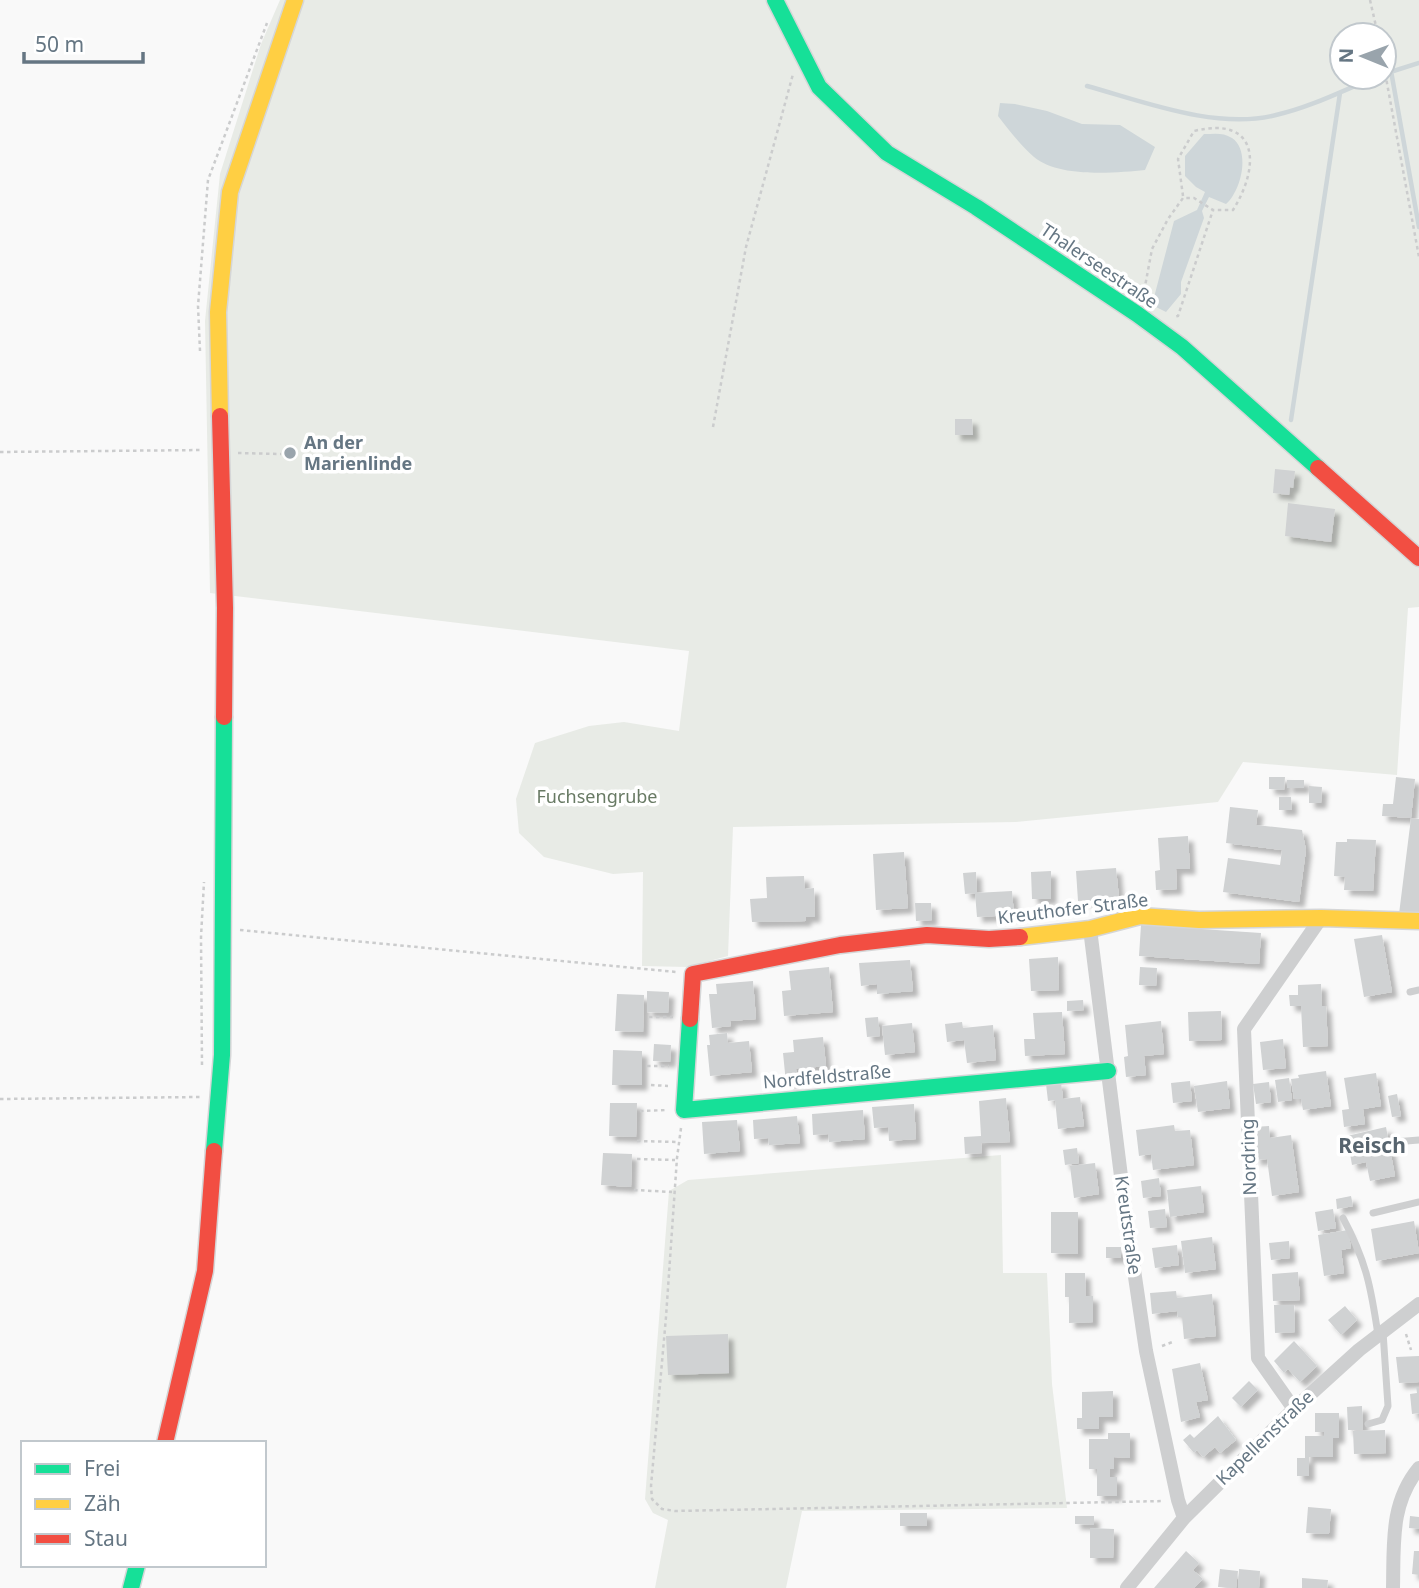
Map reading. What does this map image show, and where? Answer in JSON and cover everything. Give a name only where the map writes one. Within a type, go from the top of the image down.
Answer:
[{"type":"street","points":[[165,1441],[205,1271],[222,1055],[225,608],[218,312],[230,192],[295,0]]},
{"type":"street","name":"Thalerseestraße","points":[[775,0],[819,88],[887,153],[976,207],[1182,347],[1419,558]]},
{"type":"street","name":"Kreuthofer Straße","points":[[693,974],[828,947],[919,936],[989,939],[1090,929],[1140,916],[1199,920],[1321,918],[1419,921]]},
{"type":"street","name":"Nordring","points":[[1294,1409],[1258,1358],[1244,1029],[1321,918]]},
{"type":"street","name":"Kreutstraße","points":[[1090,929],[1126,1216],[1149,1367],[1184,1518]]},
{"type":"street","points":[[684,1110],[693,974]]},
{"type":"street","name":"Nordfeldstraße","points":[[684,1110],[1108,1071]]},
{"type":"street","name":"Kapellenstraße","points":[[1127,1588],[1184,1518],[1294,1409],[1381,1333],[1419,1304]]},
{"type":"street","points":[[1393,1588],[1395,1519],[1406,1483],[1419,1468]]},
{"type":"street","points":[[131,1588],[136,1567]]},
{"type":"lane","points":[[1410,992],[1419,990]]},
{"type":"lane","points":[[1394,1142],[1419,1140]]},
{"type":"lane","points":[[1373,1213],[1419,1202]]},
{"type":"lane","points":[[1343,1218],[1360,1249],[1381,1333],[1388,1406],[1382,1420],[1368,1424]]},
{"type":"path","points":[[1370,0],[1375,21]]},
{"type":"path","points":[[200,358],[198,306],[208,180],[271,13]]},
{"type":"path","points":[[713,427],[746,247],[793,75],[796,43]]},
{"type":"path","points":[[1388,91],[1419,257]]},
{"type":"path","points":[[1137,314],[1146,286],[1152,249],[1183,198],[1178,159],[1194,131],[1222,127],[1237,131],[1245,141],[1250,156],[1242,196],[1233,210],[1213,210],[1195,198],[1183,198]]},
{"type":"path","points":[[1156,328],[1165,318],[1178,316],[1213,210]]},
{"type":"path","points":[[0,452],[204,450],[221,453],[281,454]]},
{"type":"path","points":[[202,1070],[201,937],[205,871]]},
{"type":"path","points":[[222,928],[693,974]]},
{"type":"path","points":[[649,1017],[691,1017]]},
{"type":"path","points":[[647,1066],[688,1066]]},
{"type":"path","points":[[0,1099],[219,1099]]},
{"type":"path","points":[[640,1111],[684,1110],[674,1192],[651,1486],[652,1499],[662,1509],[699,1511],[1178,1500]]},
{"type":"path","points":[[637,1141],[679,1142]]},
{"type":"path","points":[[637,1159],[677,1160]]},
{"type":"path","points":[[634,1191],[674,1192]]},
{"type":"green space","name":"Fuchsengrube","points":[[280,0],[1419,0],[1419,607],[1408,608],[1397,775],[1243,762],[1218,802],[1016,822],[733,827],[728,956],[687,967],[642,966],[643,872],[613,874],[544,857],[519,833],[516,799],[535,743],[589,726],[624,722],[679,731],[689,651],[210,593],[205,321],[220,174],[261,44]]},
{"type":"green space","points":[[1001,1155],[1003,1273],[1047,1273],[1052,1384],[1067,1508],[802,1511],[786,1588],[655,1588],[668,1520],[653,1513],[645,1499],[669,1191],[688,1180]]},
{"type":"shaded area","points":[[1000,103],[1047,111],[1082,124],[1120,125],[1155,147],[1145,170],[1088,172],[1058,168],[1034,157],[1020,143],[998,116]]},
{"type":"shaded area","points":[[1204,134],[1229,136],[1238,144],[1242,161],[1240,181],[1226,204],[1209,197],[1202,211],[1204,218],[1181,282],[1181,294],[1166,312],[1152,305],[1174,221],[1197,210],[1205,192],[1185,176],[1185,156]]},
{"type":"building","points":[[955,419],[972,419],[973,435],[955,435]]},
{"type":"building","points":[[1275,469],[1295,471],[1293,488],[1290,487],[1289,495],[1273,493]]},
{"type":"building","points":[[1288,503],[1335,509],[1331,542],[1285,536]]},
{"type":"building","points":[[1269,777],[1285,777],[1284,790],[1269,789]]},
{"type":"building","points":[[1396,777],[1415,779],[1411,818],[1382,816],[1383,804],[1393,804]]},
{"type":"building","points":[[1287,780],[1304,780],[1304,788],[1287,788]]},
{"type":"building","points":[[1309,786],[1322,787],[1321,803],[1309,803]]},
{"type":"building","points":[[1279,797],[1291,797],[1292,810],[1279,810]]},
{"type":"building","points":[[1230,807],[1258,810],[1256,825],[1302,830],[1306,850],[1299,902],[1223,892],[1228,858],[1280,865],[1282,850],[1226,843]]},
{"type":"building","points":[[1411,818],[1419,819],[1419,916],[1399,914]]},
{"type":"building","points":[[1188,836],[1190,869],[1176,869],[1177,889],[1156,890],[1155,871],[1160,870],[1158,838]]},
{"type":"building","points":[[1347,839],[1376,840],[1373,891],[1344,890],[1345,877],[1334,876],[1336,842],[1347,842]]},
{"type":"building","points":[[904,852],[908,908],[876,910],[873,854]]},
{"type":"building","points":[[1116,868],[1119,898],[1078,901],[1076,871]]},
{"type":"building","points":[[1051,871],[1051,899],[1032,899],[1031,872]]},
{"type":"building","points":[[976,872],[977,893],[965,894],[963,873]]},
{"type":"building","points":[[804,876],[805,889],[814,888],[815,917],[806,917],[806,921],[752,922],[750,899],[767,898],[766,877]]},
{"type":"building","points":[[1012,891],[1014,915],[977,917],[975,893]]},
{"type":"building","points":[[915,903],[931,903],[932,920],[916,921]]},
{"type":"building","points":[[1141,925],[1261,933],[1259,964],[1139,956]]},
{"type":"building","points":[[1382,935],[1392,992],[1364,997],[1354,939]]},
{"type":"building","points":[[1058,957],[1059,990],[1031,991],[1029,959]]},
{"type":"building","points":[[910,960],[913,991],[877,994],[877,984],[861,986],[859,963]]},
{"type":"building","points":[[829,967],[833,1012],[784,1016],[782,991],[791,990],[789,971]]},
{"type":"building","points":[[1140,967],[1157,968],[1156,986],[1139,985]]},
{"type":"building","points":[[753,981],[756,1019],[730,1021],[731,1026],[712,1028],[709,994],[717,994],[716,984]]},
{"type":"building","points":[[1321,984],[1322,1006],[1326,1006],[1328,1046],[1303,1047],[1301,1006],[1290,1006],[1289,995],[1298,995],[1298,985]]},
{"type":"building","points":[[647,991],[669,992],[668,1013],[647,1012]]},
{"type":"building","points":[[617,994],[644,995],[643,1032],[615,1031]]},
{"type":"building","points":[[1083,1000],[1084,1010],[1067,1011],[1067,1001]]},
{"type":"building","points":[[1221,1011],[1222,1040],[1189,1041],[1188,1012]]},
{"type":"building","points":[[1062,1012],[1065,1054],[1025,1056],[1024,1039],[1035,1039],[1033,1013]]},
{"type":"building","points":[[878,1017],[880,1036],[867,1037],[865,1018]]},
{"type":"building","points":[[1161,1021],[1164,1054],[1144,1056],[1146,1075],[1126,1077],[1124,1057],[1128,1056],[1125,1025]]},
{"type":"building","points":[[962,1022],[963,1028],[993,1025],[996,1060],[967,1063],[964,1040],[947,1042],[945,1024]]},
{"type":"building","points":[[912,1023],[915,1052],[885,1055],[882,1026]]},
{"type":"building","points":[[727,1033],[728,1043],[749,1041],[752,1072],[710,1076],[707,1045],[710,1045],[709,1035]]},
{"type":"building","points":[[823,1037],[826,1066],[796,1069],[797,1082],[786,1083],[783,1053],[794,1052],[793,1040]]},
{"type":"building","points":[[1283,1039],[1286,1068],[1263,1070],[1260,1042]]},
{"type":"building","points":[[654,1044],[671,1045],[670,1062],[653,1061]]},
{"type":"building","points":[[613,1050],[642,1051],[642,1085],[612,1085]]},
{"type":"building","points":[[1326,1071],[1331,1106],[1303,1110],[1301,1099],[1294,1099],[1291,1079],[1299,1078],[1298,1075]]},
{"type":"building","points":[[1376,1073],[1381,1106],[1363,1109],[1365,1124],[1344,1127],[1342,1110],[1349,1109],[1344,1078]]},
{"type":"building","points":[[1289,1078],[1292,1100],[1278,1102],[1275,1080]]},
{"type":"building","points":[[1190,1081],[1192,1101],[1173,1103],[1171,1083]]},
{"type":"building","points":[[1227,1081],[1230,1108],[1198,1112],[1194,1086]]},
{"type":"building","points":[[1061,1082],[1063,1099],[1080,1097],[1084,1126],[1058,1129],[1055,1100],[1048,1101],[1046,1084]]},
{"type":"building","points":[[1269,1082],[1271,1102],[1256,1104],[1253,1084]]},
{"type":"building","points":[[1397,1094],[1401,1116],[1392,1117],[1388,1096]]},
{"type":"building","points":[[1006,1098],[1010,1142],[981,1143],[982,1153],[965,1154],[964,1137],[981,1136],[979,1101]]},
{"type":"building","points":[[610,1103],[637,1103],[636,1137],[609,1136]]},
{"type":"building","points":[[914,1104],[916,1139],[889,1141],[888,1127],[874,1128],[872,1107]]},
{"type":"building","points":[[863,1110],[865,1139],[829,1142],[828,1134],[813,1135],[812,1114]]},
{"type":"building","points":[[797,1116],[800,1143],[769,1145],[768,1138],[754,1139],[753,1120]]},
{"type":"building","points":[[737,1120],[740,1151],[704,1154],[702,1122]]},
{"type":"building","points":[[1174,1125],[1175,1131],[1190,1130],[1194,1165],[1153,1170],[1151,1154],[1139,1156],[1136,1130]]},
{"type":"building","points":[[1269,1126],[1270,1138],[1291,1135],[1299,1192],[1272,1196],[1267,1159],[1255,1160],[1254,1127]]},
{"type":"building","points":[[1386,1127],[1395,1176],[1370,1181],[1366,1162],[1352,1165],[1347,1136]]},
{"type":"building","points":[[1077,1148],[1079,1163],[1065,1165],[1063,1150]]},
{"type":"building","points":[[603,1153],[632,1154],[631,1187],[601,1185]]},
{"type":"building","points":[[1095,1163],[1099,1194],[1074,1198],[1070,1166]]},
{"type":"building","points":[[1159,1178],[1161,1196],[1143,1198],[1141,1181]]},
{"type":"building","points":[[1201,1186],[1204,1212],[1170,1217],[1167,1190]]},
{"type":"building","points":[[1351,1196],[1353,1206],[1337,1209],[1336,1199]]},
{"type":"building","points":[[1165,1209],[1167,1227],[1150,1228],[1148,1211]]},
{"type":"building","points":[[1333,1209],[1336,1228],[1318,1231],[1315,1212]]},
{"type":"building","points":[[1051,1212],[1078,1212],[1078,1254],[1051,1253]]},
{"type":"building","points":[[1414,1221],[1419,1253],[1376,1261],[1371,1229]]},
{"type":"building","points":[[1348,1230],[1351,1248],[1341,1250],[1344,1273],[1324,1276],[1318,1235]]},
{"type":"building","points":[[1212,1237],[1216,1269],[1185,1273],[1181,1241]]},
{"type":"building","points":[[1289,1241],[1290,1258],[1271,1260],[1269,1243]]},
{"type":"building","points":[[1177,1245],[1179,1265],[1155,1268],[1152,1248]]},
{"type":"building","points":[[1106,1247],[1121,1247],[1121,1258],[1106,1258]]},
{"type":"building","points":[[1298,1272],[1300,1300],[1273,1301],[1272,1274]]},
{"type":"building","points":[[1065,1273],[1085,1273],[1086,1296],[1093,1296],[1093,1322],[1069,1323]]},
{"type":"building","points":[[1176,1291],[1177,1298],[1212,1294],[1216,1336],[1184,1339],[1182,1317],[1178,1317],[1177,1311],[1152,1314],[1150,1293]]},
{"type":"building","points":[[1274,1305],[1294,1305],[1295,1332],[1275,1333]]},
{"type":"building","points":[[1345,1306],[1357,1320],[1341,1335],[1328,1320]]},
{"type":"building","points":[[728,1334],[729,1373],[668,1375],[666,1336]]},
{"type":"building","points":[[1294,1341],[1317,1366],[1300,1382],[1288,1369],[1284,1373],[1274,1361]]},
{"type":"building","points":[[1419,1356],[1419,1382],[1399,1383],[1396,1357]]},
{"type":"building","points":[[1200,1363],[1208,1400],[1196,1402],[1200,1417],[1181,1422],[1172,1369]]},
{"type":"building","points":[[1249,1381],[1258,1390],[1241,1407],[1232,1398]]},
{"type":"building","points":[[1416,1387],[1419,1387],[1419,1413],[1412,1414],[1410,1394],[1417,1393]]},
{"type":"building","points":[[1113,1391],[1113,1417],[1099,1417],[1099,1429],[1077,1429],[1077,1418],[1082,1418],[1082,1392]]},
{"type":"building","points":[[1362,1406],[1363,1430],[1348,1430],[1347,1407]]},
{"type":"building","points":[[1315,1413],[1339,1413],[1339,1438],[1333,1438],[1333,1457],[1309,1457],[1309,1476],[1297,1476],[1297,1458],[1305,1458],[1305,1436],[1324,1436],[1324,1432],[1315,1432]]},
{"type":"building","points":[[1218,1416],[1236,1440],[1220,1453],[1215,1447],[1203,1457],[1197,1450],[1194,1453],[1183,1440],[1190,1434],[1194,1438]]},
{"type":"building","points":[[1385,1430],[1386,1453],[1354,1454],[1353,1431]]},
{"type":"building","points":[[1108,1433],[1130,1433],[1130,1458],[1114,1457],[1114,1469],[1110,1469],[1110,1477],[1117,1477],[1117,1496],[1097,1496],[1097,1469],[1089,1469],[1089,1439],[1108,1439]]},
{"type":"building","points":[[1308,1507],[1331,1509],[1329,1534],[1306,1533]]},
{"type":"building","points":[[900,1513],[927,1513],[927,1526],[900,1526]]},
{"type":"building","points":[[1075,1516],[1094,1516],[1094,1525],[1075,1524]]},
{"type":"building","points":[[1410,1516],[1419,1517],[1419,1529],[1409,1528]]},
{"type":"building","points":[[1090,1528],[1114,1529],[1113,1558],[1090,1558]]},
{"type":"building","points":[[1186,1551],[1199,1563],[1193,1570],[1203,1579],[1194,1588],[1154,1588]]},
{"type":"building","points":[[1414,1551],[1419,1551],[1419,1575],[1412,1574]]},
{"type":"building","points":[[1220,1569],[1238,1571],[1236,1588],[1218,1587]]},
{"type":"building","points":[[1239,1569],[1260,1571],[1259,1588],[1238,1588]]},
{"type":"building","points":[[1302,1578],[1328,1580],[1327,1588],[1302,1588]]},
{"type":"waterway","points":[[1398,70],[1419,63]]},
{"type":"waterway","points":[[1087,86],[1181,112],[1229,119],[1276,115],[1302,108],[1343,91]]},
{"type":"waterway","points":[[1395,91],[1419,227]]},
{"type":"waterway","points":[[1291,420],[1340,93]]},
{"type":"traffic: fast","points":[[775,0],[819,87],[887,153],[976,207],[1137,314],[1182,347],[1318,468]]},
{"type":"traffic: fast","points":[[214,1151],[222,1055],[224,717]]},
{"type":"traffic: fast","points":[[690,1019],[684,1110],[1108,1071]]},
{"type":"traffic: fast","points":[[131,1588],[136,1567]]},
{"type":"traffic: slow","points":[[220,416],[218,312],[230,192],[295,0]]},
{"type":"traffic: slow","points":[[1020,937],[1090,929],[1140,916],[1199,920],[1321,918],[1419,921]]},
{"type":"traffic: jam","points":[[220,416],[225,608],[224,717]]},
{"type":"traffic: jam","points":[[1318,468],[1419,558]]},
{"type":"traffic: jam","points":[[690,1019],[693,974],[840,945],[927,935],[989,939],[1020,937]]},
{"type":"traffic: jam","points":[[165,1441],[205,1271],[214,1151]]},
{"type":"place","name":"An der Marienlinde","points":[[290,453]]},
{"type":"district","name":"Reisch","points":[[1372,1146]]}]
